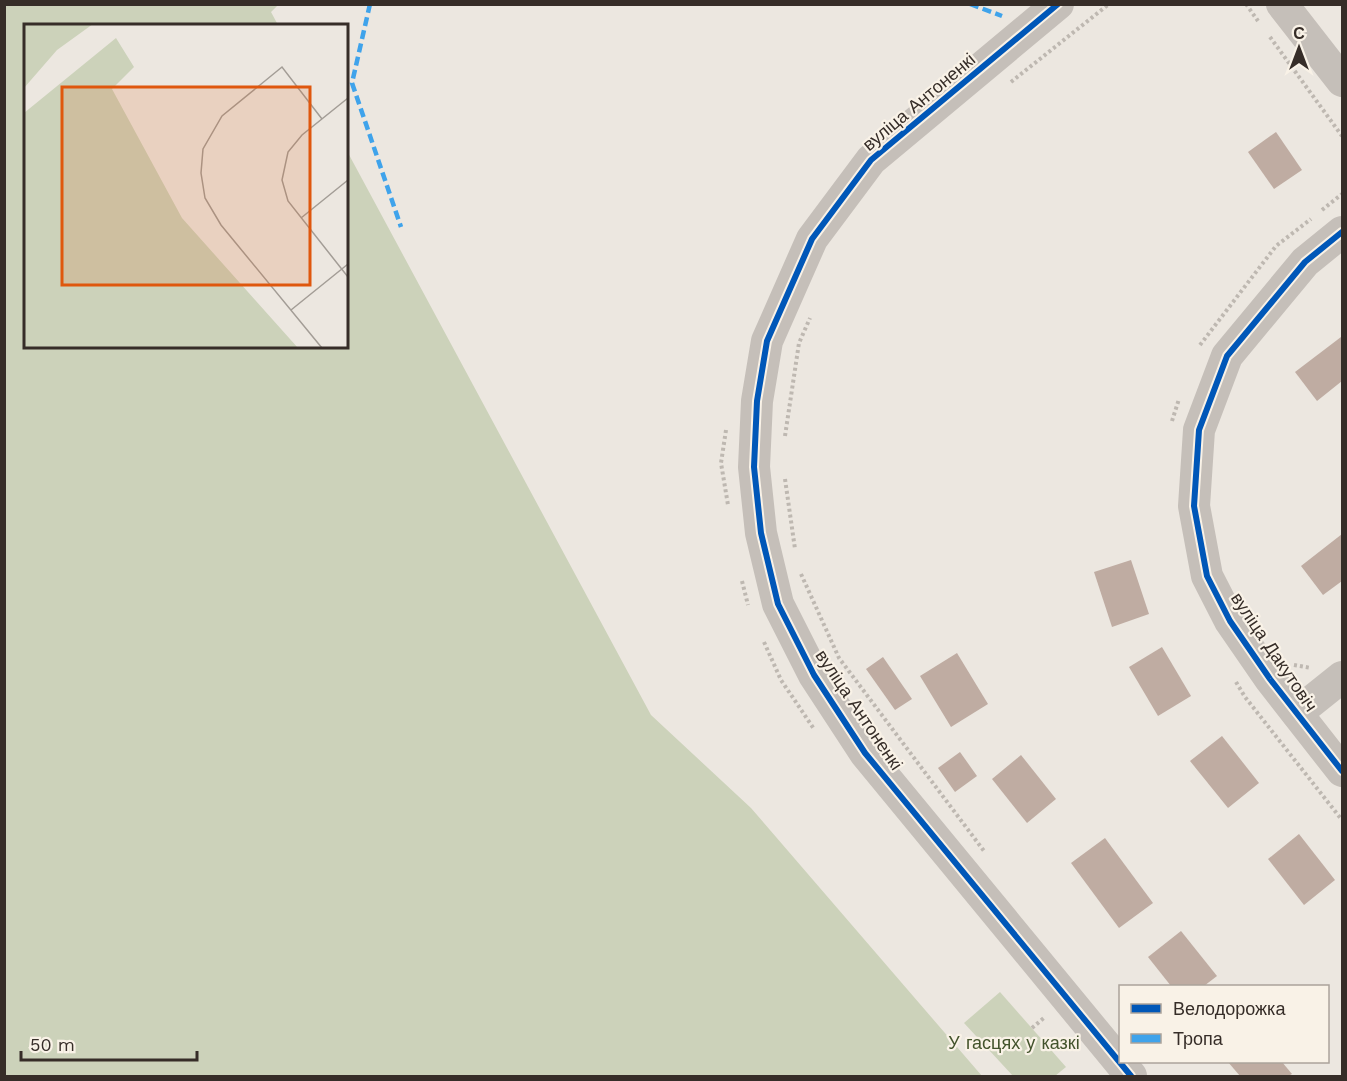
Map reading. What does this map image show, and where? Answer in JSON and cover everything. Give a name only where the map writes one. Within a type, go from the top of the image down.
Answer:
[{"type":"street","name":"вуліца Антоненкі","points":[[1058,4],[871,160],[812,239],[767,341],[757,401],[754,467],[761,533],[778,604],[814,675],[866,753],[1119,1062]]},
{"type":"street","points":[[1271,14],[1342,81]]},
{"type":"street","name":"вуліца Дакутовіч","points":[[1342,232],[1305,262],[1227,356],[1199,430],[1194,506],[1207,576],[1230,621],[1270,679],[1342,771]]},
{"type":"street","points":[[1297,713],[1328,673]]},
{"type":"street","name":"вуліца Антоненкі","points":[[1120,1063],[1131,1077]]},
{"type":"path","points":[[1009,84],[1109,4]]},
{"type":"path","points":[[1246,4],[1271,14]]},
{"type":"path","points":[[1267,33],[1342,136]]},
{"type":"path","points":[[1198,351],[1202,340],[1276,246],[1342,194]]},
{"type":"path","points":[[783,445],[799,343],[812,313]]},
{"type":"path","points":[[1171,427],[1172,416],[1181,394]]},
{"type":"path","points":[[728,420],[721,463],[729,508]]},
{"type":"path","points":[[785,478],[796,556]]},
{"type":"path","points":[[798,568],[839,658],[990,859]]},
{"type":"path","points":[[741,575],[745,598],[750,608]]},
{"type":"path","points":[[763,639],[781,680],[819,737]]},
{"type":"path","points":[[1289,664],[1328,673]]},
{"type":"path","points":[[1234,680],[1342,820]]},
{"type":"path","points":[[1038,1008],[1052,1026]]},
{"type":"path","points":[[1032,1028],[1045,1017]]},
{"type":"green space","points":[[5,4],[278,5],[271,12],[277,24],[24,24],[24,348],[348,348],[348,153],[651,715],[751,808],[982,1076],[5,1076]]},
{"type":"green space","name":"У гасцях у казкі","points":[[1000,992],[1066,1067],[1055,1076],[1013,1076],[964,1023]]},
{"type":"building","points":[[1276,132],[1302,170],[1274,189],[1248,152]]},
{"type":"building","points":[[1341,337],[1342,381],[1317,401],[1295,372]]},
{"type":"building","points":[[1342,534],[1342,581],[1323,595],[1301,566]]},
{"type":"building","points":[[1131,560],[1149,614],[1112,627],[1094,572]]},
{"type":"building","points":[[1162,647],[1191,696],[1158,716],[1129,667]]},
{"type":"building","points":[[957,653],[988,704],[951,727],[920,676]]},
{"type":"building","points":[[883,657],[912,699],[895,710],[866,669]]},
{"type":"building","points":[[1222,736],[1259,783],[1228,808],[1190,761]]},
{"type":"building","points":[[960,752],[977,776],[955,792],[938,768]]},
{"type":"building","points":[[1021,755],[1056,799],[1027,823],[992,779]]},
{"type":"building","points":[[1299,834],[1335,880],[1304,905],[1268,859]]},
{"type":"building","points":[[1105,838],[1153,903],[1119,928],[1071,863]]},
{"type":"building","points":[[1181,931],[1217,976],[1205,985],[1170,985],[1148,957]]},
{"type":"building","points":[[1229,1063],[1283,1063],[1292,1074],[1288,1076],[1240,1076]]},
{"type":"marked path","points":[[370,4],[352,83],[401,227]]},
{"type":"marked path","points":[[970,4],[1002,16]]},
{"type":"cycle path","points":[[1058,4],[871,160],[812,239],[767,341],[757,401],[754,467],[761,533],[778,604],[814,675],[865,753],[1119,1061]]},
{"type":"cycle path","points":[[1342,232],[1305,262],[1227,356],[1199,430],[1194,506],[1207,576],[1230,621],[1270,679],[1342,771]]},
{"type":"cycle path","points":[[1120,1063],[1131,1076]]}]
